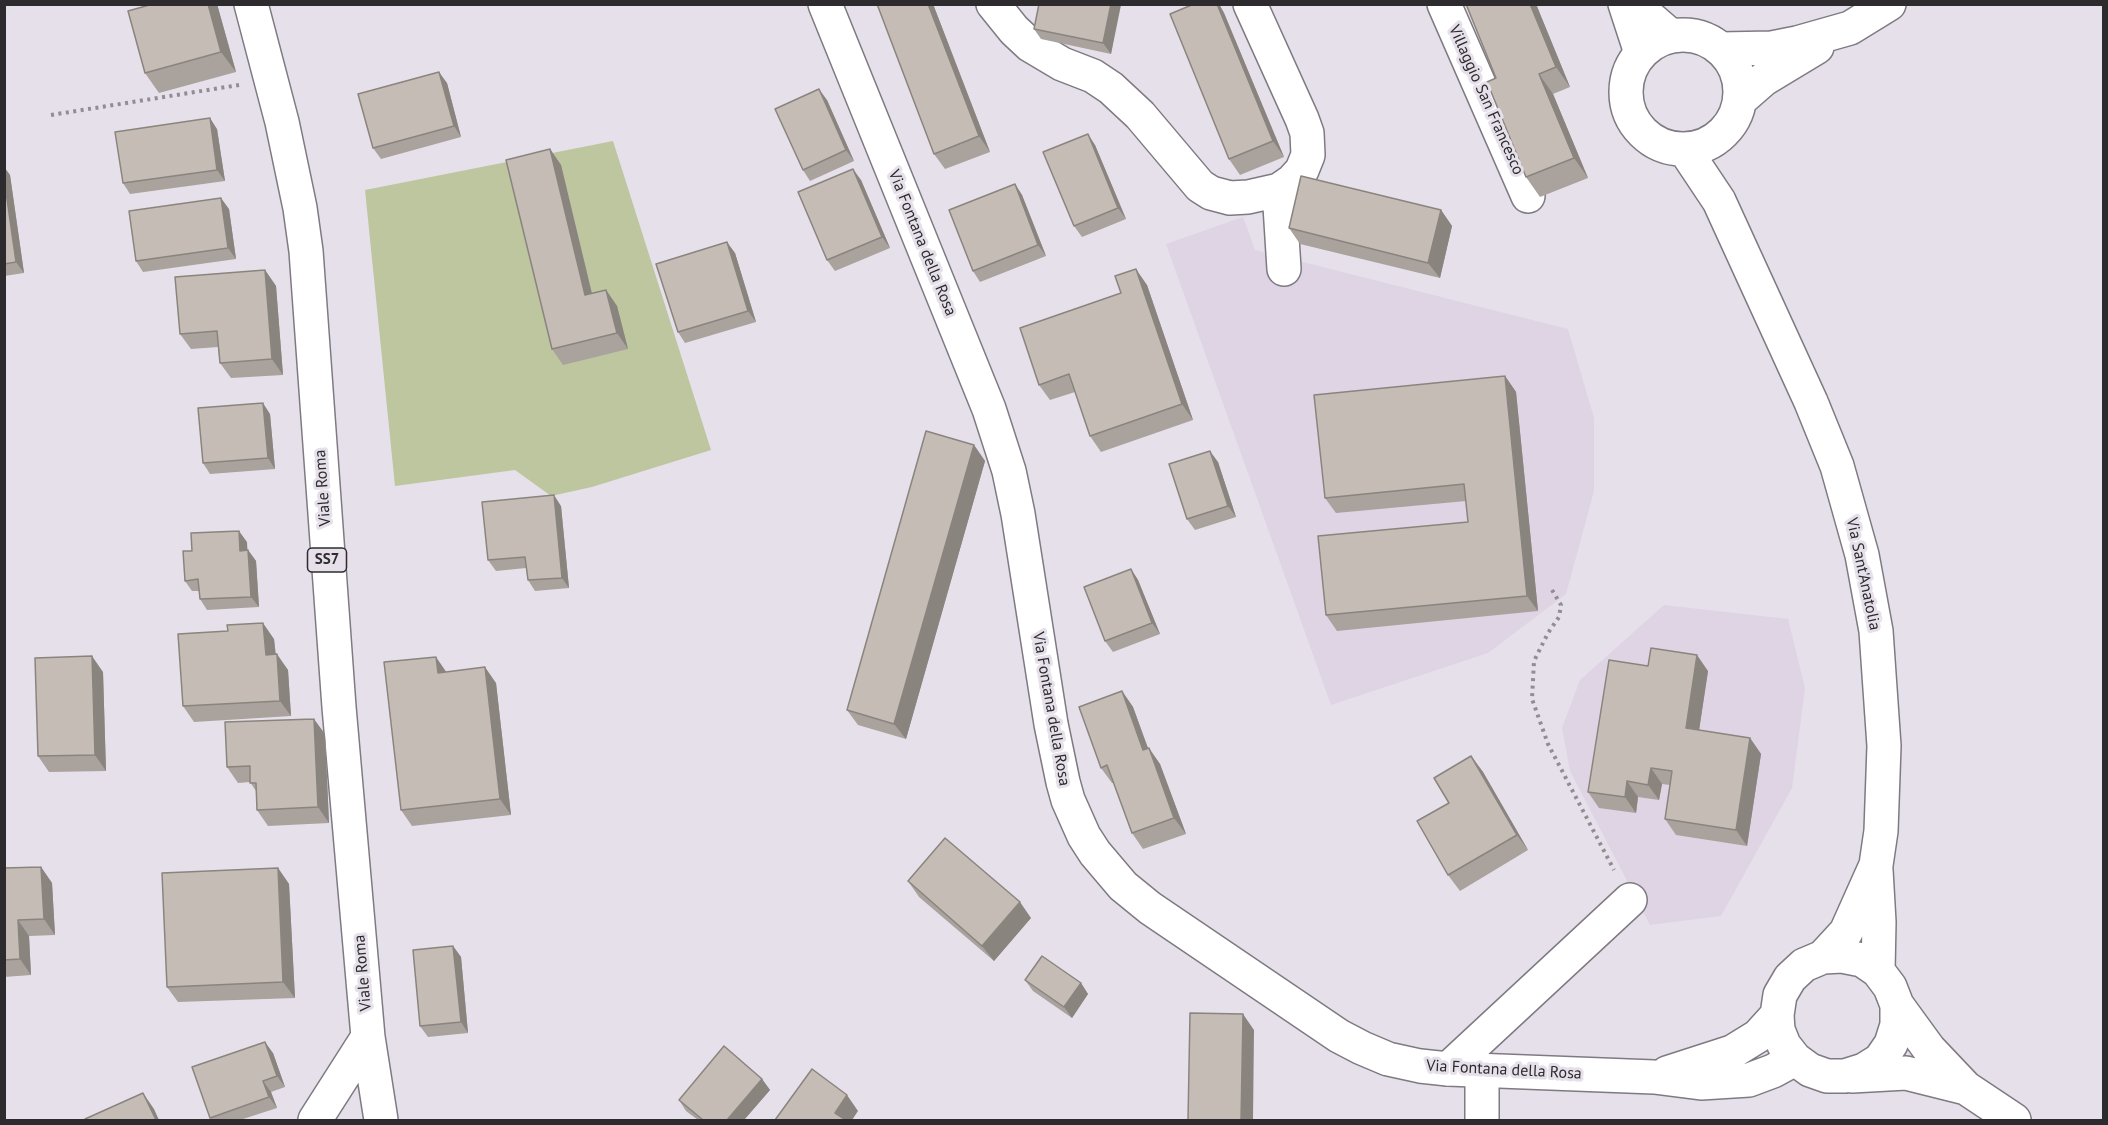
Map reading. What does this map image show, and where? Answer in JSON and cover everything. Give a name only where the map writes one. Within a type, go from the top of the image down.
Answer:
[{"type":"main road","name":"Viale Roma","points":[[251,4],[272,80],[298,197],[310,286],[335,660],[368,1037],[381,1120]]},
{"type":"main road","name":"Via Fontana della Rosa","points":[[825,4],[982,392],[1003,450],[1022,535],[1058,765],[1068,800],[1084,836],[1107,868],[1137,899],[1339,1036],[1388,1059],[1448,1069],[1654,1077],[1701,1083],[1749,1080],[1795,1059]]},
{"type":"main road","points":[[993,4],[1014,30],[1030,45],[1062,64],[1093,76],[1116,92],[1157,134],[1191,178],[1205,190],[1230,198],[1248,197],[1279,190],[1302,170],[1308,155],[1307,134],[1302,119],[1250,4]]},
{"type":"main road","name":"Villaggio San Francesco","points":[[1444,4],[1528,196]]},
{"type":"main road","points":[[1625,4],[1641,53]]},
{"type":"main road","points":[[1634,4],[1671,36]]},
{"type":"main road","points":[[1740,100],[1764,80],[1889,4]]},
{"type":"main road","points":[[1721,49],[1772,48],[1850,28]]},
{"type":"main road","points":[[1722,134],[1699,147],[1685,150],[1667,147],[1649,138],[1636,124],[1628,107],[1626,88],[1631,69],[1641,53],[1655,42],[1671,36],[1688,35],[1706,39],[1721,49],[1733,63],[1740,80],[1740,100]]},
{"type":"main road","name":"Via Sant'Anatolia","points":[[1719,201],[1722,134],[1734,119],[1740,100]]},
{"type":"main road","name":"Via Sant'Anatolia","points":[[1685,150],[1719,201],[1812,402],[1837,466],[1862,555],[1876,631],[1884,746],[1882,822],[1876,865],[1846,932],[1823,957]]},
{"type":"main road","points":[[1279,190],[1284,269]]},
{"type":"main road","points":[[1876,865],[1879,922],[1878,971]]},
{"type":"main road","points":[[1448,1069],[1630,900]]},
{"type":"main road","points":[[1966,1088],[1906,1073],[1827,1076],[1810,1070],[1795,1059],[1781,1038],[1777,1015],[1780,996],[1790,978],[1804,965],[1823,957],[1842,956],[1862,960],[1878,971],[1890,987],[1897,1005],[1929,1049],[1966,1088],[2014,1120]]},
{"type":"main road","points":[[1845,1076],[1864,1071],[1880,1060],[1891,1044],[1897,1025],[1897,1005]]},
{"type":"main road","name":"Via Fontana della Rosa","points":[[1654,1077],[1732,1052],[1758,1036],[1777,1015]]},
{"type":"main road","points":[[315,1120],[368,1037]]},
{"type":"main road","points":[[1482,1071],[1482,1120]]},
{"type":"path","points":[[51,115],[272,80]]},
{"type":"path","points":[[1552,590],[1561,605],[1559,617],[1534,661],[1532,699],[1548,744],[1630,900]]},
{"type":"shaded area","points":[[1243,217],[1255,250],[1568,329],[1594,418],[1594,491],[1566,594],[1488,653],[1331,705],[1166,244]]},
{"type":"shaded area","points":[[1664,605],[1788,619],[1805,688],[1792,788],[1721,916],[1650,925],[1570,771],[1562,728],[1580,680]]},
{"type":"green space","points":[[613,141],[711,450],[592,487],[551,496],[515,470],[395,486],[365,190]]},
{"type":"building","points":[[153,4],[208,4],[221,52],[145,73],[128,11]]},
{"type":"building","points":[[877,4],[928,4],[979,136],[934,154]]},
{"type":"building","points":[[1039,4],[1111,4],[1103,43],[1034,29]]},
{"type":"building","points":[[1194,4],[1217,4],[1273,141],[1229,159],[1170,14]]},
{"type":"building","points":[[1466,4],[1530,4],[1556,67],[1539,74],[1574,158],[1526,177],[1487,82],[1496,78]]},
{"type":"building","points":[[439,72],[454,126],[373,148],[358,94]]},
{"type":"building","points":[[819,89],[846,150],[803,170],[775,109]]},
{"type":"building","points":[[210,118],[217,170],[123,183],[115,132]]},
{"type":"building","points":[[1088,134],[1118,208],[1074,226],[1043,152]]},
{"type":"building","points":[[550,149],[585,295],[606,290],[617,333],[552,349],[506,160]]},
{"type":"building","points":[[853,169],[882,237],[827,260],[798,192]]},
{"type":"building","points":[[1301,176],[1441,210],[1428,263],[1289,228]]},
{"type":"building","points":[[4,178],[16,262],[4,264]]},
{"type":"building","points":[[1015,184],[1038,245],[973,271],[949,210]]},
{"type":"building","points":[[221,198],[228,248],[136,261],[129,211]]},
{"type":"building","points":[[727,242],[748,311],[678,332],[656,264]]},
{"type":"building","points":[[1136,269],[1182,404],[1090,436],[1069,374],[1039,385],[1020,328],[1121,293],[1115,276]]},
{"type":"building","points":[[265,270],[272,359],[220,363],[217,331],[180,334],[175,277]]},
{"type":"building","points":[[1505,376],[1527,596],[1326,615],[1318,536],[1468,522],[1464,484],[1325,498],[1314,395]]},
{"type":"building","points":[[263,403],[268,458],[203,463],[198,408]]},
{"type":"building","points":[[926,431],[974,445],[894,724],[847,710]]},
{"type":"building","points":[[1210,451],[1228,506],[1187,519],[1169,464]]},
{"type":"building","points":[[554,495],[562,578],[528,580],[525,557],[488,560],[482,502]]},
{"type":"building","points":[[239,531],[240,551],[248,550],[251,597],[200,599],[198,579],[185,581],[183,551],[192,551],[191,533]]},
{"type":"building","points":[[1131,569],[1152,623],[1105,641],[1084,587]]},
{"type":"building","points":[[263,623],[266,655],[277,654],[280,701],[183,706],[178,634],[228,631],[227,625]]},
{"type":"building","points":[[1651,648],[1697,655],[1686,728],[1750,738],[1736,830],[1665,819],[1672,771],[1651,768],[1648,785],[1627,781],[1625,797],[1588,792],[1609,660],[1648,666]]},
{"type":"building","points":[[92,656],[95,755],[38,756],[35,658]]},
{"type":"building","points":[[436,657],[438,673],[485,667],[500,799],[401,810],[384,662]]},
{"type":"building","points":[[1122,691],[1143,750],[1149,748],[1174,818],[1132,833],[1107,765],[1101,768],[1079,707]]},
{"type":"building","points":[[314,719],[318,807],[257,810],[256,783],[250,783],[250,766],[227,767],[225,722]]},
{"type":"building","points":[[1471,756],[1517,835],[1448,875],[1417,821],[1449,803],[1434,778]]},
{"type":"building","points":[[945,838],[1020,902],[982,946],[908,881]]},
{"type":"building","points":[[41,867],[44,919],[18,920],[20,959],[4,960],[4,868]]},
{"type":"building","points":[[278,868],[283,982],[167,987],[162,873]]},
{"type":"building","points":[[453,946],[461,1022],[420,1026],[413,950]]},
{"type":"building","points":[[1042,956],[1081,983],[1064,1007],[1025,980]]},
{"type":"building","points":[[1190,1013],[1243,1014],[1241,1120],[1188,1120]]},
{"type":"building","points":[[265,1042],[277,1076],[263,1081],[269,1097],[210,1118],[192,1067]]},
{"type":"building","points":[[724,1046],[762,1079],[727,1120],[703,1120],[679,1100]]},
{"type":"building","points":[[812,1069],[847,1095],[835,1113],[846,1120],[775,1120]]},
{"type":"building","points":[[143,1093],[156,1120],[85,1119]]}]
